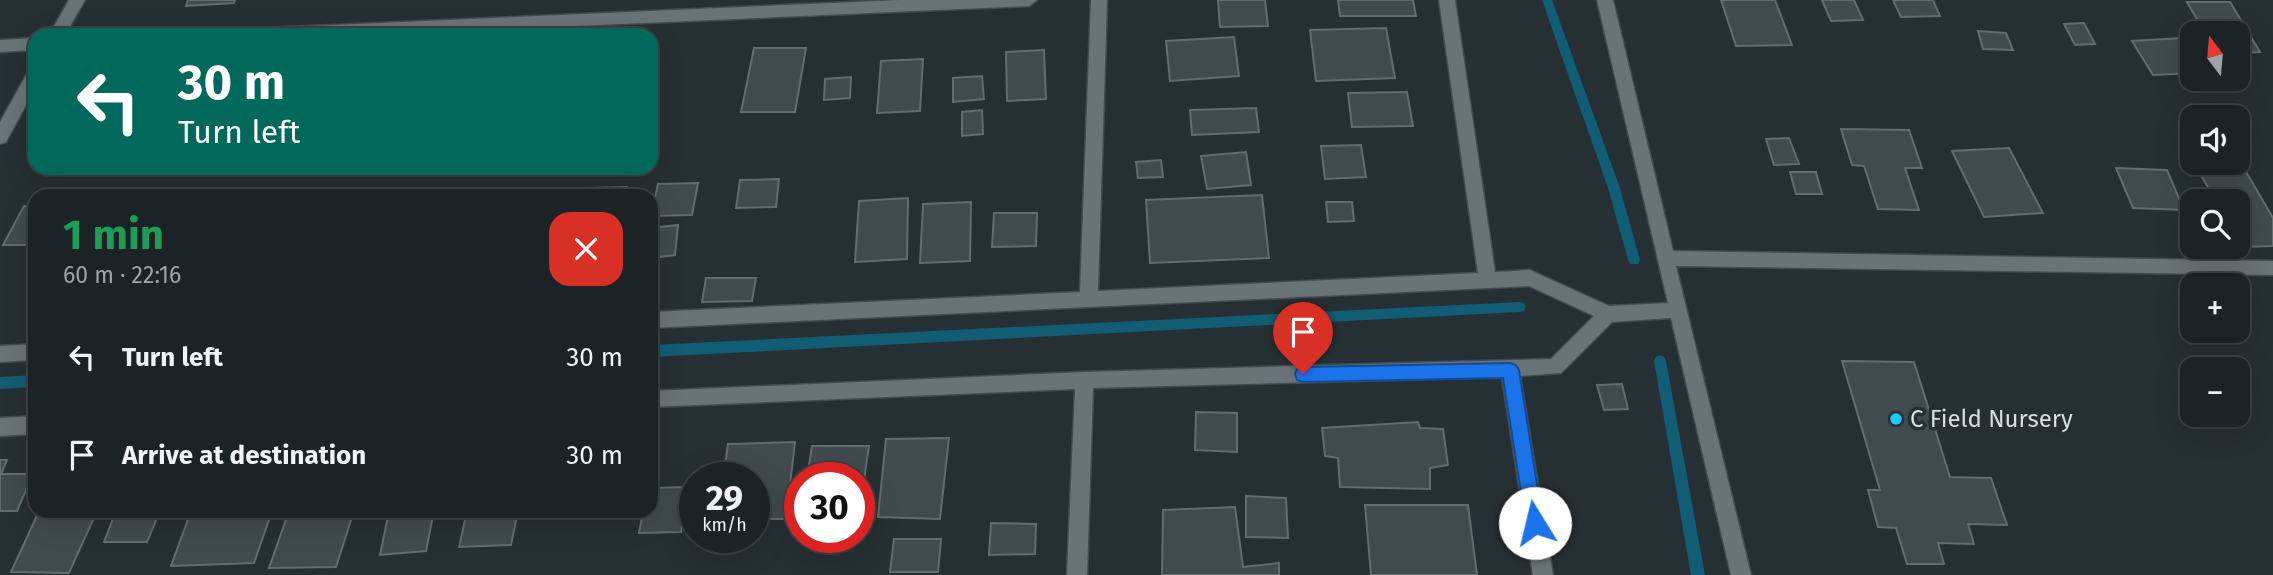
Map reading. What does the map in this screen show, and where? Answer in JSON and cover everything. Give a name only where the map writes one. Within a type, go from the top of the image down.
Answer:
[{"type":"street","points":[[61,28],[77,0]]},
{"type":"street","points":[[398,28],[1029,0]]},
{"type":"street","points":[[1089,297],[1099,0]]},
{"type":"street","points":[[1447,0],[1488,281]]},
{"type":"street","points":[[1605,0],[1741,575]]},
{"type":"street","points":[[0,46],[28,44]]},
{"type":"street","points":[[0,137],[28,87]]},
{"type":"street","points":[[1666,258],[2273,268]]},
{"type":"street","points":[[658,320],[1531,278],[1608,314],[1678,310]]},
{"type":"street","points":[[658,399],[1084,380],[1555,367],[1608,314]]},
{"type":"street","points":[[0,354],[28,352]]},
{"type":"street","points":[[1510,370],[1543,575]]},
{"type":"street","points":[[1077,575],[1084,380]]},
{"type":"street","points":[[0,427],[28,425]]},
{"type":"building","points":[[188,0],[235,0],[234,3],[186,6]]},
{"type":"building","points":[[1218,0],[1265,0],[1268,26],[1220,27]]},
{"type":"building","points":[[1338,0],[1413,0],[1416,16],[1340,16]]},
{"type":"building","points":[[1721,0],[1775,0],[1792,45],[1736,46]]},
{"type":"building","points":[[1822,0],[1854,0],[1863,20],[1831,21]]},
{"type":"building","points":[[1893,0],[1933,0],[1940,16],[1901,17]]},
{"type":"building","points":[[2187,2],[2230,2],[2241,21],[2198,21]]},
{"type":"building","points":[[2084,23],[2095,44],[2075,45],[2064,24]]},
{"type":"building","points":[[1386,28],[1395,78],[1316,81],[1310,30]]},
{"type":"building","points":[[1978,31],[2006,33],[2013,50],[1983,49]]},
{"type":"building","points":[[2250,35],[2260,52],[2250,52]]},
{"type":"building","points":[[1234,37],[1239,76],[1170,81],[1166,41]]},
{"type":"building","points":[[2180,38],[2180,74],[2153,75],[2132,41]]},
{"type":"building","points":[[754,48],[806,48],[795,112],[741,112]]},
{"type":"building","points":[[1044,50],[1046,99],[1007,101],[1006,52]]},
{"type":"building","points":[[923,59],[920,111],[877,113],[881,61]]},
{"type":"building","points":[[982,76],[984,99],[953,102],[953,78]]},
{"type":"building","points":[[851,77],[850,98],[824,100],[825,79]]},
{"type":"building","points":[[1407,92],[1413,126],[1352,127],[1348,93]]},
{"type":"building","points":[[1256,108],[1259,132],[1192,135],[1190,110]]},
{"type":"building","points":[[982,110],[983,134],[962,136],[962,112]]},
{"type":"building","points":[[1841,129],[1909,130],[1922,168],[1905,168],[1919,210],[1878,209],[1864,166],[1852,165]]},
{"type":"building","points":[[1789,138],[1799,164],[1774,165],[1766,139]]},
{"type":"building","points":[[1361,145],[1366,177],[1325,179],[1321,146]]},
{"type":"building","points":[[2009,148],[2043,213],[1984,217],[1952,151]]},
{"type":"building","points":[[1246,152],[1251,185],[1207,189],[1201,156]]},
{"type":"building","points":[[1161,160],[1163,177],[1138,178],[1136,162]]},
{"type":"building","points":[[2116,168],[2167,170],[2180,201],[2180,210],[2133,208]]},
{"type":"building","points":[[1790,172],[1816,172],[1822,194],[1796,194]]},
{"type":"building","points":[[2201,175],[2248,175],[2273,218],[2273,246],[2250,247],[2250,189],[2209,189]]},
{"type":"building","points":[[779,179],[776,207],[736,208],[740,180]]},
{"type":"building","points":[[698,183],[692,215],[658,216],[658,184]]},
{"type":"building","points":[[627,187],[627,189],[590,188]]},
{"type":"building","points":[[1262,195],[1269,258],[1150,263],[1146,200]]},
{"type":"building","points":[[908,198],[907,259],[855,262],[859,201]]},
{"type":"building","points":[[971,202],[970,261],[920,263],[923,204]]},
{"type":"building","points":[[1326,202],[1352,202],[1354,221],[1328,222]]},
{"type":"building","points":[[24,206],[28,206],[28,245],[3,245]]},
{"type":"building","points":[[994,213],[1037,213],[1036,246],[992,247]]},
{"type":"building","points":[[678,225],[675,255],[658,257],[658,227]]},
{"type":"building","points":[[706,278],[756,278],[752,301],[702,302]]},
{"type":"building","name":"C Field Nursery","points":[[1842,361],[1914,362],[1950,477],[1991,478],[2007,525],[1968,524],[1974,544],[1938,543],[1944,564],[1907,564],[1896,528],[1878,527],[1868,490],[1880,490]]},
{"type":"building","points":[[1622,384],[1628,409],[1604,410],[1597,385]]},
{"type":"building","points":[[1196,412],[1237,413],[1237,452],[1195,450]]},
{"type":"building","points":[[1418,422],[1420,428],[1443,429],[1448,465],[1430,468],[1430,489],[1340,487],[1338,458],[1325,456],[1322,428]]},
{"type":"building","points":[[949,438],[940,519],[878,517],[886,439]]},
{"type":"building","points":[[795,442],[793,462],[784,462],[784,519],[770,519],[770,462],[725,462],[728,444]]},
{"type":"building","points":[[812,446],[869,446],[867,462],[810,462]]},
{"type":"building","points":[[0,460],[7,460],[1,474],[28,474],[28,486],[17,511],[0,511]]},
{"type":"building","points":[[679,487],[679,532],[639,533],[642,518],[658,518],[658,488]]},
{"type":"building","points":[[1246,496],[1286,498],[1288,538],[1246,537]]},
{"type":"building","points":[[1365,505],[1468,505],[1477,575],[1371,575]]},
{"type":"building","points":[[1235,507],[1243,567],[1279,563],[1279,575],[1162,575],[1163,510]]},
{"type":"building","points":[[36,518],[94,518],[69,573],[11,572]]},
{"type":"building","points":[[113,518],[157,518],[147,542],[104,542]]},
{"type":"building","points":[[188,518],[270,518],[254,563],[171,566]]},
{"type":"building","points":[[287,518],[352,518],[336,567],[269,568]]},
{"type":"building","points":[[388,518],[433,518],[426,551],[380,555]]},
{"type":"building","points":[[465,518],[517,518],[511,545],[459,547]]},
{"type":"building","points":[[991,523],[1036,524],[1035,554],[989,555]]},
{"type":"building","points":[[894,539],[941,539],[938,572],[890,572]]},
{"type":"waterway","points":[[1547,0],[1614,188],[1634,260]]},
{"type":"waterway","points":[[658,351],[1520,307]]},
{"type":"waterway","points":[[1660,361],[1698,575]]},
{"type":"waterway","points":[[0,383],[28,381]]},
{"type":"place","name":"C Field Nursery","points":[[1896,419]]},
{"type":"route","points":[[1303,374],[1510,370],[1535,523]]}]
